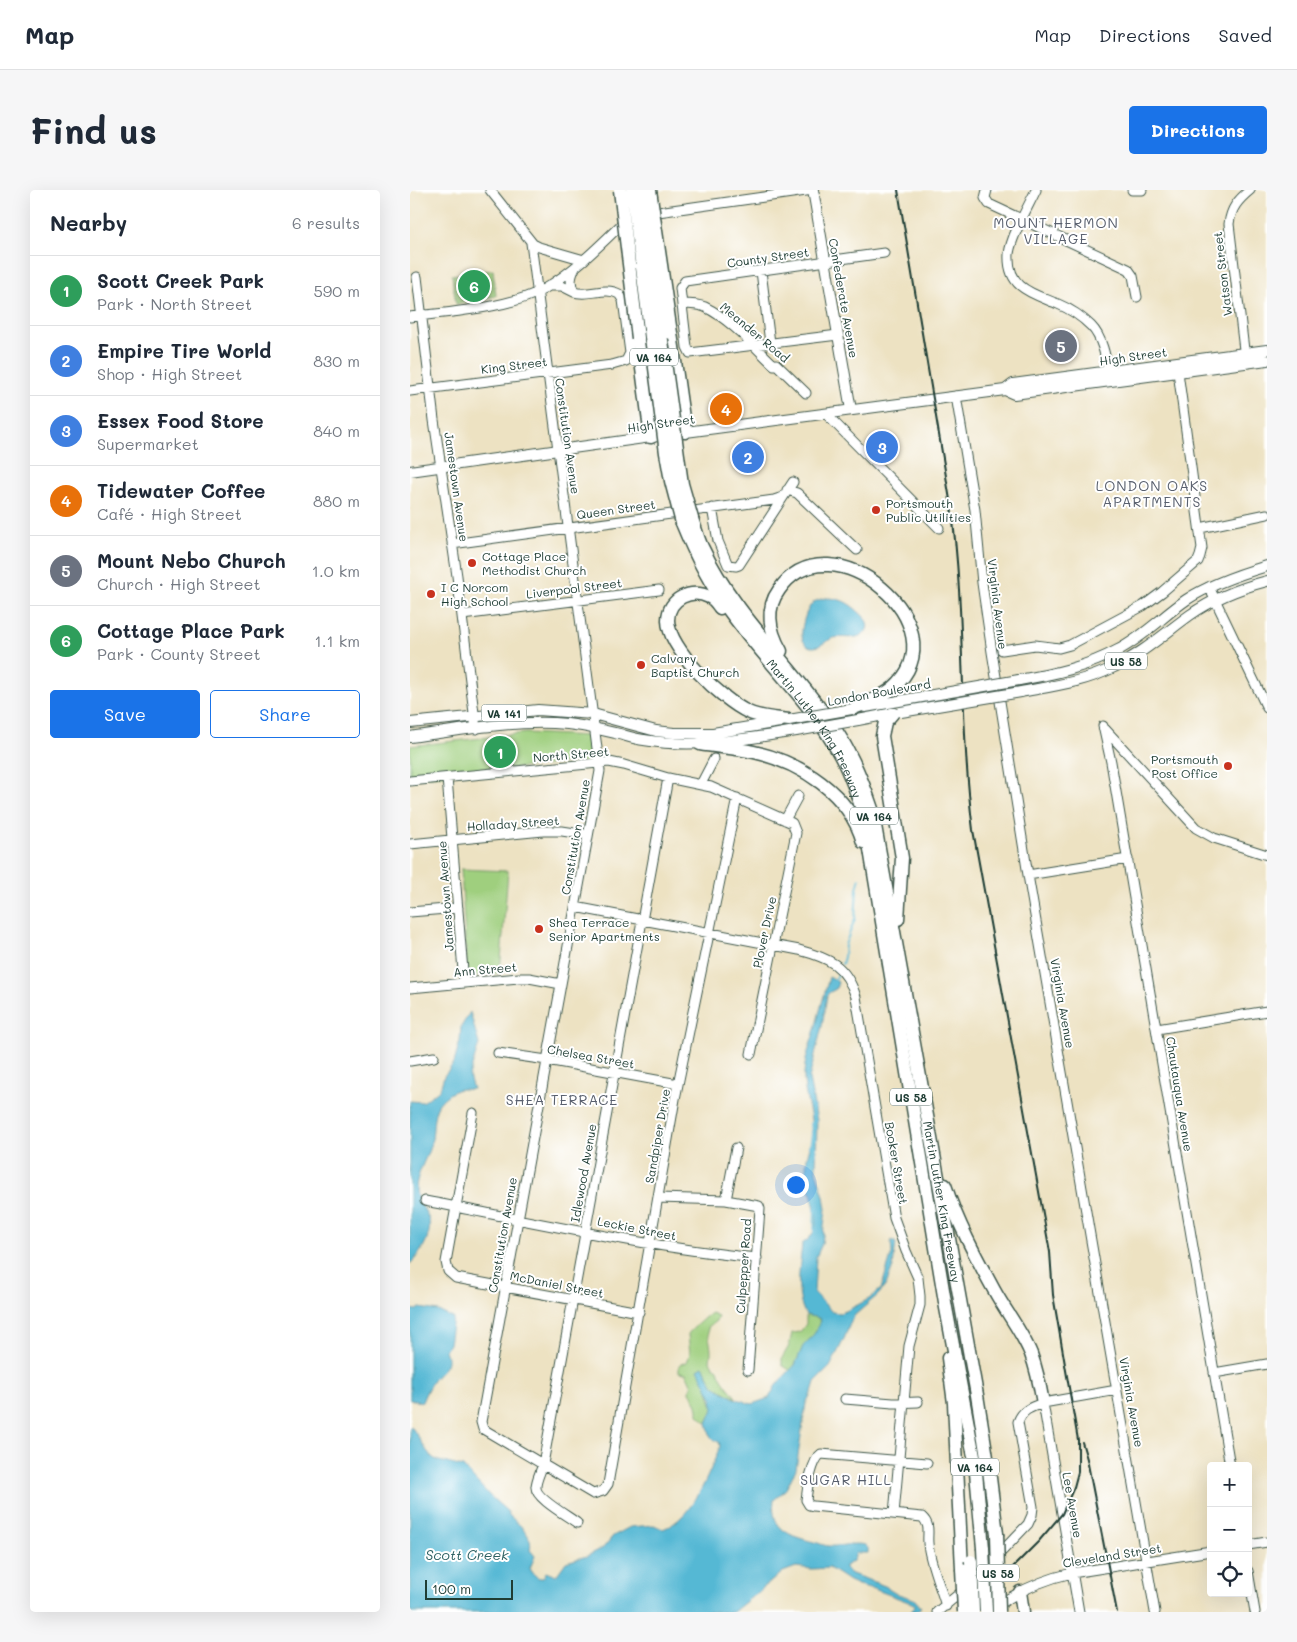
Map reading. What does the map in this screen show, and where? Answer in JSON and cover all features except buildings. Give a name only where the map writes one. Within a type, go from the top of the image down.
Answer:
[{"type":"highway","points":[[620,190],[651,437]]},
{"type":"highway","name":"VA 164","points":[[632,190],[671,481],[688,522],[715,571],[735,602],[806,691]]},
{"type":"highway","name":"VA 164","points":[[641,190],[682,484],[696,556],[710,583],[751,639]]},
{"type":"highway","points":[[650,190],[685,432]]},
{"type":"highway","points":[[806,691],[774,637],[770,618],[777,592],[794,574],[802,569],[819,565],[836,566],[861,574],[886,592],[906,616],[913,642],[908,668],[897,684],[855,714]]},
{"type":"highway","name":"US 58","points":[[751,639],[715,601],[704,595],[689,594],[682,596],[674,603],[668,614],[670,630],[674,638],[688,659],[712,688],[746,712],[792,725]]},
{"type":"highway","name":"Martin Luther King Freeway","points":[[751,639],[819,722],[840,753],[865,819],[946,1308],[962,1386]]},
{"type":"highway","name":"Martin Luther King Freeway","points":[[806,691],[837,732],[865,788],[876,828],[989,1470],[997,1534],[1000,1612]]},
{"type":"highway","name":"US 58","points":[[897,713],[885,722],[882,736],[902,858],[897,927],[899,956]]},
{"type":"highway","points":[[700,744],[738,749],[769,756],[798,768],[825,785],[842,802],[858,828],[864,844],[869,872],[879,904]]},
{"type":"highway","points":[[932,1147],[964,1231],[994,1290],[1030,1353],[1037,1374],[1042,1403]]},
{"type":"highway","points":[[946,1308],[948,1360],[956,1426],[966,1565],[964,1612]]},
{"type":"highway","name":"VA 164","points":[[962,1386],[979,1492],[988,1612]]},
{"type":"highway","name":"US 58","points":[[962,1386],[966,1565],[973,1612]]},
{"type":"highway","points":[[1020,1592],[1023,1612]]},
{"type":"main road","name":"Confederate Avenue","points":[[813,190],[851,410]]},
{"type":"main road","name":"High Street","points":[[1109,377],[1178,372],[1245,358],[1267,350]]},
{"type":"main road","name":"High Street","points":[[410,471],[557,449],[956,396],[1005,390],[1014,394],[1109,377],[1245,358],[1267,360]]},
{"type":"main road","name":"London Boulevard","points":[[410,723],[538,710],[593,714],[656,731],[698,734],[792,725],[855,714],[899,701],[1074,669],[1106,657],[1129,644],[1188,599],[1227,580],[1267,566]]},
{"type":"main road","name":"London Boulevard","points":[[855,714],[897,713],[1082,680],[1114,667],[1149,647],[1190,616],[1216,600],[1267,581]]},
{"type":"main road","name":"London Boulevard","points":[[410,737],[541,723],[595,728],[643,740],[700,744],[742,740],[792,725]]},
{"type":"street","points":[[490,190],[531,242],[538,247],[584,260]]},
{"type":"street","points":[[410,317],[502,304],[536,293],[575,268],[658,190]]},
{"type":"street","points":[[638,209],[658,212],[813,190]]},
{"type":"street","points":[[987,190],[985,198],[989,204],[1128,269],[1133,276],[1137,297]]},
{"type":"street","points":[[1036,190],[1011,247],[1011,269],[1014,276],[1029,293],[1072,312],[1091,326],[1103,348],[1109,377]]},
{"type":"street","points":[[1132,190],[1142,190]]},
{"type":"street","name":"Watson Street","points":[[1245,358],[1229,224],[1231,212],[1250,190]]},
{"type":"street","name":"Constitution Avenue","points":[[531,242],[536,293],[600,770],[481,1422],[483,1429],[593,1494],[604,1491],[609,1479]]},
{"type":"street","name":"County Street","points":[[682,304],[680,288],[685,281],[884,253]]},
{"type":"street","points":[[574,292],[570,284],[570,277],[575,268]]},
{"type":"street","points":[[761,271],[770,343]]},
{"type":"street","name":"Jamestown Avenue","points":[[417,277],[476,729]]},
{"type":"street","points":[[549,286],[562,286],[574,292]]},
{"type":"street","name":"King Street","points":[[410,391],[621,363],[629,358],[630,353],[619,294],[609,290],[582,294],[574,292]]},
{"type":"street","points":[[682,304],[687,347],[690,353],[838,335]]},
{"type":"street","name":"Meander Road","points":[[682,304],[694,304],[705,307],[734,328],[806,393]]},
{"type":"street","points":[[1002,650],[1035,645],[1066,647],[1143,606],[1198,561],[1202,552],[1200,528],[1178,372]]},
{"type":"street","name":"Virginia Avenue","points":[[956,396],[975,510],[982,583],[992,652],[1028,875],[1155,1612]]},
{"type":"street","points":[[826,414],[940,528]]},
{"type":"street","points":[[712,508],[718,541],[728,565],[736,566],[739,565],[793,482]]},
{"type":"street","points":[[785,494],[797,493],[857,550]]},
{"type":"street","name":"Queen Street","points":[[452,544],[774,500],[785,494]]},
{"type":"street","points":[[1200,528],[1267,514]]},
{"type":"street","points":[[1210,588],[1267,708]]},
{"type":"street","name":"Liverpool Street","points":[[462,615],[659,590]]},
{"type":"street","name":"Chautauqua Avenue","points":[[1229,1462],[1128,859],[1103,726],[1196,828],[1214,838],[1267,855]]},
{"type":"street","points":[[701,784],[714,759]]},
{"type":"street","name":"North Street","points":[[410,781],[609,762],[668,778],[701,784],[785,820]]},
{"type":"street","name":"Jamestown Avenue","points":[[447,778],[464,983]]},
{"type":"street","name":"Idlewood Avenue","points":[[577,1523],[537,1493],[536,1485],[543,1464],[668,778]]},
{"type":"street","points":[[785,820],[798,796]]},
{"type":"street","name":"Sandpiper Drive","points":[[609,1479],[678,1084],[737,798]]},
{"type":"street","name":"Plover Drive","points":[[752,1054],[796,833],[794,825],[785,820]]},
{"type":"street","name":"Holladay Street","points":[[410,844],[562,831],[588,835]]},
{"type":"street","points":[[1028,875],[1128,859]]},
{"type":"street","name":"Booker Street","points":[[575,907],[799,950],[828,959],[843,971],[850,980],[856,996],[889,1196],[898,1230],[920,1286],[920,1305],[909,1346],[894,1514]]},
{"type":"street","points":[[410,912],[458,908]]},
{"type":"street","name":"Ann Street","points":[[410,988],[529,978],[561,984]]},
{"type":"street","points":[[1157,1029],[1267,1011]]},
{"type":"street","name":"Chelsea Street","points":[[498,1053],[678,1084]]},
{"type":"street","points":[[410,1061],[434,1057]]},
{"type":"street","points":[[456,1206],[473,1113]]},
{"type":"street","points":[[726,1200],[736,1148]]},
{"type":"street","name":"Culpepper Road","points":[[658,1198],[726,1200],[759,1206],[748,1370]]},
{"type":"street","name":"Leckie Street","points":[[425,1201],[650,1244],[705,1253],[757,1258]]},
{"type":"street","name":"McDaniel Street","points":[[456,1206],[446,1266],[449,1273],[456,1278],[639,1312]]},
{"type":"street","points":[[1214,1373],[1267,1364]]},
{"type":"street","points":[[937,1612],[958,1596],[983,1572],[1028,1524],[1032,1515],[1033,1508],[1018,1422],[1024,1411],[1042,1403],[1116,1390]]},
{"type":"street","points":[[844,1399],[903,1404],[918,1402]]},
{"type":"street","name":"Lee Avenue","points":[[1042,1403],[1079,1612]]},
{"type":"street","points":[[927,1463],[819,1455],[810,1477],[807,1502],[813,1506],[922,1517],[926,1521],[928,1528],[930,1555],[946,1606]]},
{"type":"street","points":[[1252,1544],[1267,1542]]},
{"type":"street","name":"Cleveland Street","points":[[988,1612],[1020,1592],[1052,1578],[1072,1573],[1207,1552]]},
{"type":"street","points":[[1252,1594],[1255,1612]]},
{"type":"green space","points":[[493,270],[496,296],[456,304],[452,275]]},
{"type":"green space","points":[[526,733],[588,736],[591,761],[410,778],[410,746]]},
{"type":"green space","points":[[461,869],[508,871],[500,973],[470,976],[467,971]]},
{"type":"green space","points":[[711,1313],[718,1316],[716,1321],[708,1327],[711,1351],[710,1360],[737,1399],[714,1386],[703,1366],[698,1369],[707,1386],[713,1409],[707,1423],[698,1415],[697,1405],[689,1390],[692,1386],[686,1373],[679,1372],[679,1365],[687,1362],[690,1354],[688,1334]]},
{"type":"green space","points":[[806,1315],[819,1318],[818,1328],[804,1345],[791,1371],[782,1365],[782,1358],[789,1346],[792,1333],[800,1332],[806,1324]]},
{"type":"water","points":[[825,598],[843,601],[863,615],[868,626],[865,633],[853,638],[833,638],[815,647],[807,645],[802,636],[806,614],[814,602]]},
{"type":"water","name":"Scott Creek","points":[[829,977],[838,982],[836,989],[827,995],[822,1026],[809,1079],[817,1120],[816,1171],[826,1209],[822,1244],[816,1257],[814,1292],[832,1312],[840,1313],[846,1311],[869,1299],[881,1289],[892,1253],[891,1242],[892,1240],[896,1243],[893,1267],[886,1285],[879,1294],[855,1315],[830,1367],[815,1382],[806,1403],[796,1469],[786,1489],[774,1500],[775,1518],[783,1530],[790,1534],[827,1546],[865,1545],[868,1548],[868,1553],[856,1553],[853,1561],[845,1566],[845,1569],[852,1574],[885,1586],[898,1594],[914,1599],[921,1607],[911,1612],[915,1606],[914,1604],[858,1585],[829,1568],[812,1569],[796,1567],[783,1572],[733,1612],[410,1612],[411,1426],[433,1458],[463,1467],[524,1530],[530,1539],[530,1550],[535,1556],[530,1568],[533,1574],[541,1578],[543,1578],[546,1572],[556,1576],[566,1562],[587,1556],[603,1548],[613,1536],[630,1527],[654,1525],[663,1529],[674,1523],[683,1515],[699,1494],[720,1446],[719,1442],[711,1438],[707,1423],[713,1409],[712,1398],[698,1369],[703,1366],[714,1386],[734,1398],[752,1404],[769,1398],[776,1385],[795,1365],[803,1346],[816,1331],[820,1321],[819,1318],[806,1315],[802,1307],[799,1290],[802,1244],[815,1229],[816,1220],[806,1171],[812,1129],[804,1073]]},
{"type":"water","points":[[470,1012],[479,1044],[469,1076],[473,1089],[454,1091],[442,1100],[436,1108],[432,1139],[418,1177],[416,1190],[419,1201],[428,1217],[428,1236],[422,1249],[410,1264],[410,1101],[423,1102],[440,1089],[444,1076],[454,1063],[460,1041],[461,1027]]},
{"type":"water","points":[[420,1308],[438,1311],[453,1318],[449,1344],[445,1350],[447,1363],[432,1382],[422,1402],[410,1400],[410,1309],[416,1310]]},
{"type":"waterway","points":[[842,964],[845,945],[855,919],[857,888],[860,878]]},
{"type":"waterway","points":[[833,982],[839,974]]},
{"type":"waterway","points":[[810,1147],[811,1122]]},
{"type":"waterway","points":[[814,1234],[815,1208]]},
{"type":"railway","points":[[898,190],[956,546],[966,749],[973,830],[1050,1252],[1053,1295],[1078,1440],[1078,1472],[1074,1487],[1062,1514],[1038,1542],[1000,1580]]},
{"type":"railway","points":[[1082,1442],[1117,1612]]},
{"type":"place","name":"Cottage Place Park","points":[[474,286]]},
{"type":"place","name":"Mount Nebo Church","points":[[1061,346]]},
{"type":"place","name":"Tidewater Coffee","points":[[726,409]]},
{"type":"place","name":"Essex Food Store","points":[[882,447]]},
{"type":"place","name":"Empire Tire World","points":[[748,457]]},
{"type":"place","name":"Portsmouth Public Utilities","points":[[876,510]]},
{"type":"place","name":"Cottage Place Methodist Church","points":[[472,563]]},
{"type":"place","name":"I C Norcom High School","points":[[431,594]]},
{"type":"place","name":"Calvary Baptist Church","points":[[641,665]]},
{"type":"place","name":"Scott Creek Park","points":[[500,752]]},
{"type":"place","name":"Portsmouth Post Office","points":[[1228,766]]},
{"type":"place","name":"Shea Terrace Senior Apartments","points":[[539,929]]},
{"type":"district","name":"MOUNT HERMON VILLAGE","points":[[1056,230]]},
{"type":"district","name":"LONDON OAKS APARTMENTS","points":[[1152,494]]},
{"type":"district","name":"SHEA TERRACE","points":[[562,1099]]},
{"type":"district","name":"SUGAR HILL","points":[[846,1479]]}]
